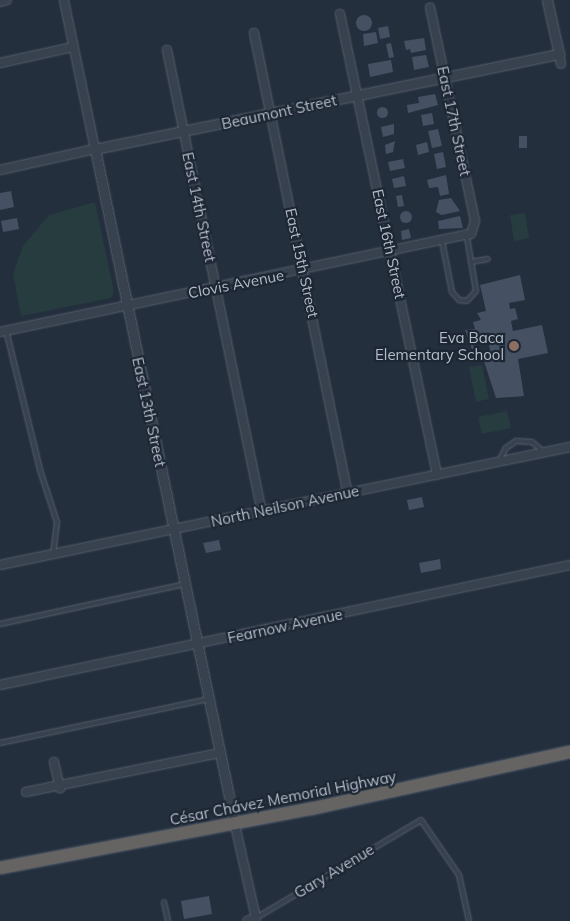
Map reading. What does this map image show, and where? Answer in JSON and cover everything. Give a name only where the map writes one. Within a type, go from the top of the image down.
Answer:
[{"type":"highway","name":"César Chávez Memorial Highway","points":[[0,868],[235,825],[570,752]]},
{"type":"street","points":[[0,2],[7,0]]},
{"type":"street","name":"East 13th Street","points":[[64,0],[235,825]]},
{"type":"street","points":[[547,0],[561,64]]},
{"type":"street","name":"East 17th Street","points":[[430,8],[475,221],[469,235]]},
{"type":"street","name":"East 16th Street","points":[[340,14],[437,475]]},
{"type":"street","name":"East 15th Street","points":[[254,33],[305,270],[348,493]]},
{"type":"street","points":[[0,63],[74,47]]},
{"type":"street","name":"East 14th Street","points":[[167,50],[262,511]]},
{"type":"street","name":"Beaumont Street","points":[[0,170],[559,54]]},
{"type":"street","name":"Clovis Avenue","points":[[3,331],[469,235]]},
{"type":"street","name":"North Neilson Avenue","points":[[0,565],[570,447]]},
{"type":"street","name":"Fearnow Avenue","points":[[0,685],[198,645],[570,565]]},
{"type":"street","points":[[26,792],[60,788],[220,753]]},
{"type":"street","points":[[54,762],[60,788]]},
{"type":"street","points":[[235,825],[256,918]]},
{"type":"street","name":"Gary Avenue","points":[[247,921],[256,918]]},
{"type":"lane","points":[[442,241],[452,292],[459,300],[474,296],[469,235]]},
{"type":"lane","points":[[471,262],[488,259]]},
{"type":"lane","points":[[3,331],[40,470],[57,522],[53,554]]},
{"type":"lane","points":[[499,462],[506,448],[516,441],[532,442],[545,452]]},
{"type":"lane","points":[[0,624],[185,584]]},
{"type":"lane","points":[[0,743],[209,699]]},
{"type":"lane","name":"Gary Avenue","points":[[256,918],[421,820],[458,875],[469,921]]},
{"type":"lane","points":[[164,902],[168,921]]},
{"type":"green space","points":[[95,202],[114,292],[111,298],[21,316],[13,274],[23,246],[49,215]]},
{"type":"green space","points":[[525,213],[529,238],[514,241],[510,215]]},
{"type":"green space","points":[[482,365],[489,399],[476,402],[469,367]]},
{"type":"green space","points":[[507,411],[511,428],[482,434],[478,417]]},
{"type":"building","points":[[364,15],[372,23],[364,31],[356,23]]},
{"type":"building","points":[[388,26],[390,37],[380,39],[378,28]]},
{"type":"building","points":[[376,32],[378,43],[364,46],[363,34]]},
{"type":"building","points":[[424,38],[426,50],[411,53],[410,49],[406,50],[404,41]]},
{"type":"building","points":[[391,43],[394,57],[389,58],[386,44]]},
{"type":"building","points":[[426,55],[429,67],[414,70],[412,57]]},
{"type":"building","points":[[391,60],[393,72],[370,77],[368,64]]},
{"type":"building","points":[[435,94],[438,105],[408,113],[407,105],[419,103],[418,97]]},
{"type":"building","points":[[380,107],[384,107],[387,112],[386,116],[380,117],[377,114],[377,110]]},
{"type":"building","points":[[432,113],[434,124],[423,126],[421,115]]},
{"type":"building","points":[[394,124],[394,134],[383,137],[381,127]]},
{"type":"building","points":[[438,129],[442,146],[432,148],[428,131]]},
{"type":"building","points":[[519,136],[527,136],[527,148],[519,148]]},
{"type":"building","points":[[395,141],[393,152],[386,154],[385,145]]},
{"type":"building","points":[[427,142],[429,152],[418,155],[416,145]]},
{"type":"building","points":[[443,152],[446,167],[437,169],[434,154]]},
{"type":"building","points":[[403,159],[405,168],[390,171],[388,162]]},
{"type":"building","points":[[446,175],[449,194],[440,196],[438,187],[429,188],[427,180]]},
{"type":"building","points":[[404,176],[406,186],[394,188],[392,179]]},
{"type":"building","points":[[11,191],[14,207],[0,210],[0,193]]},
{"type":"building","points":[[402,195],[404,206],[398,207],[396,196]]},
{"type":"building","points":[[451,198],[460,211],[442,215],[436,212],[439,200]]},
{"type":"building","points":[[404,211],[408,211],[412,217],[408,223],[404,223],[400,219],[400,215]]},
{"type":"building","points":[[460,216],[463,228],[439,229],[438,221]]},
{"type":"building","points":[[17,218],[19,229],[3,232],[1,221]]},
{"type":"building","points":[[409,229],[411,238],[402,240],[401,231]]},
{"type":"building","points":[[520,275],[525,300],[509,303],[510,309],[515,308],[518,319],[511,321],[513,331],[542,325],[548,353],[518,359],[524,396],[496,398],[481,352],[490,350],[488,338],[474,341],[476,348],[472,349],[465,330],[475,329],[473,322],[481,320],[477,313],[486,311],[480,285]]},
{"type":"building","points":[[422,497],[424,507],[409,510],[407,500]]},
{"type":"building","points":[[219,540],[221,550],[206,553],[203,543]]},
{"type":"building","points":[[440,559],[441,569],[421,573],[419,563]]},
{"type":"building","points":[[209,896],[212,914],[184,919],[181,901]]},
{"type":"place","name":"Eva Baca Elementary School","points":[[514,346]]}]
